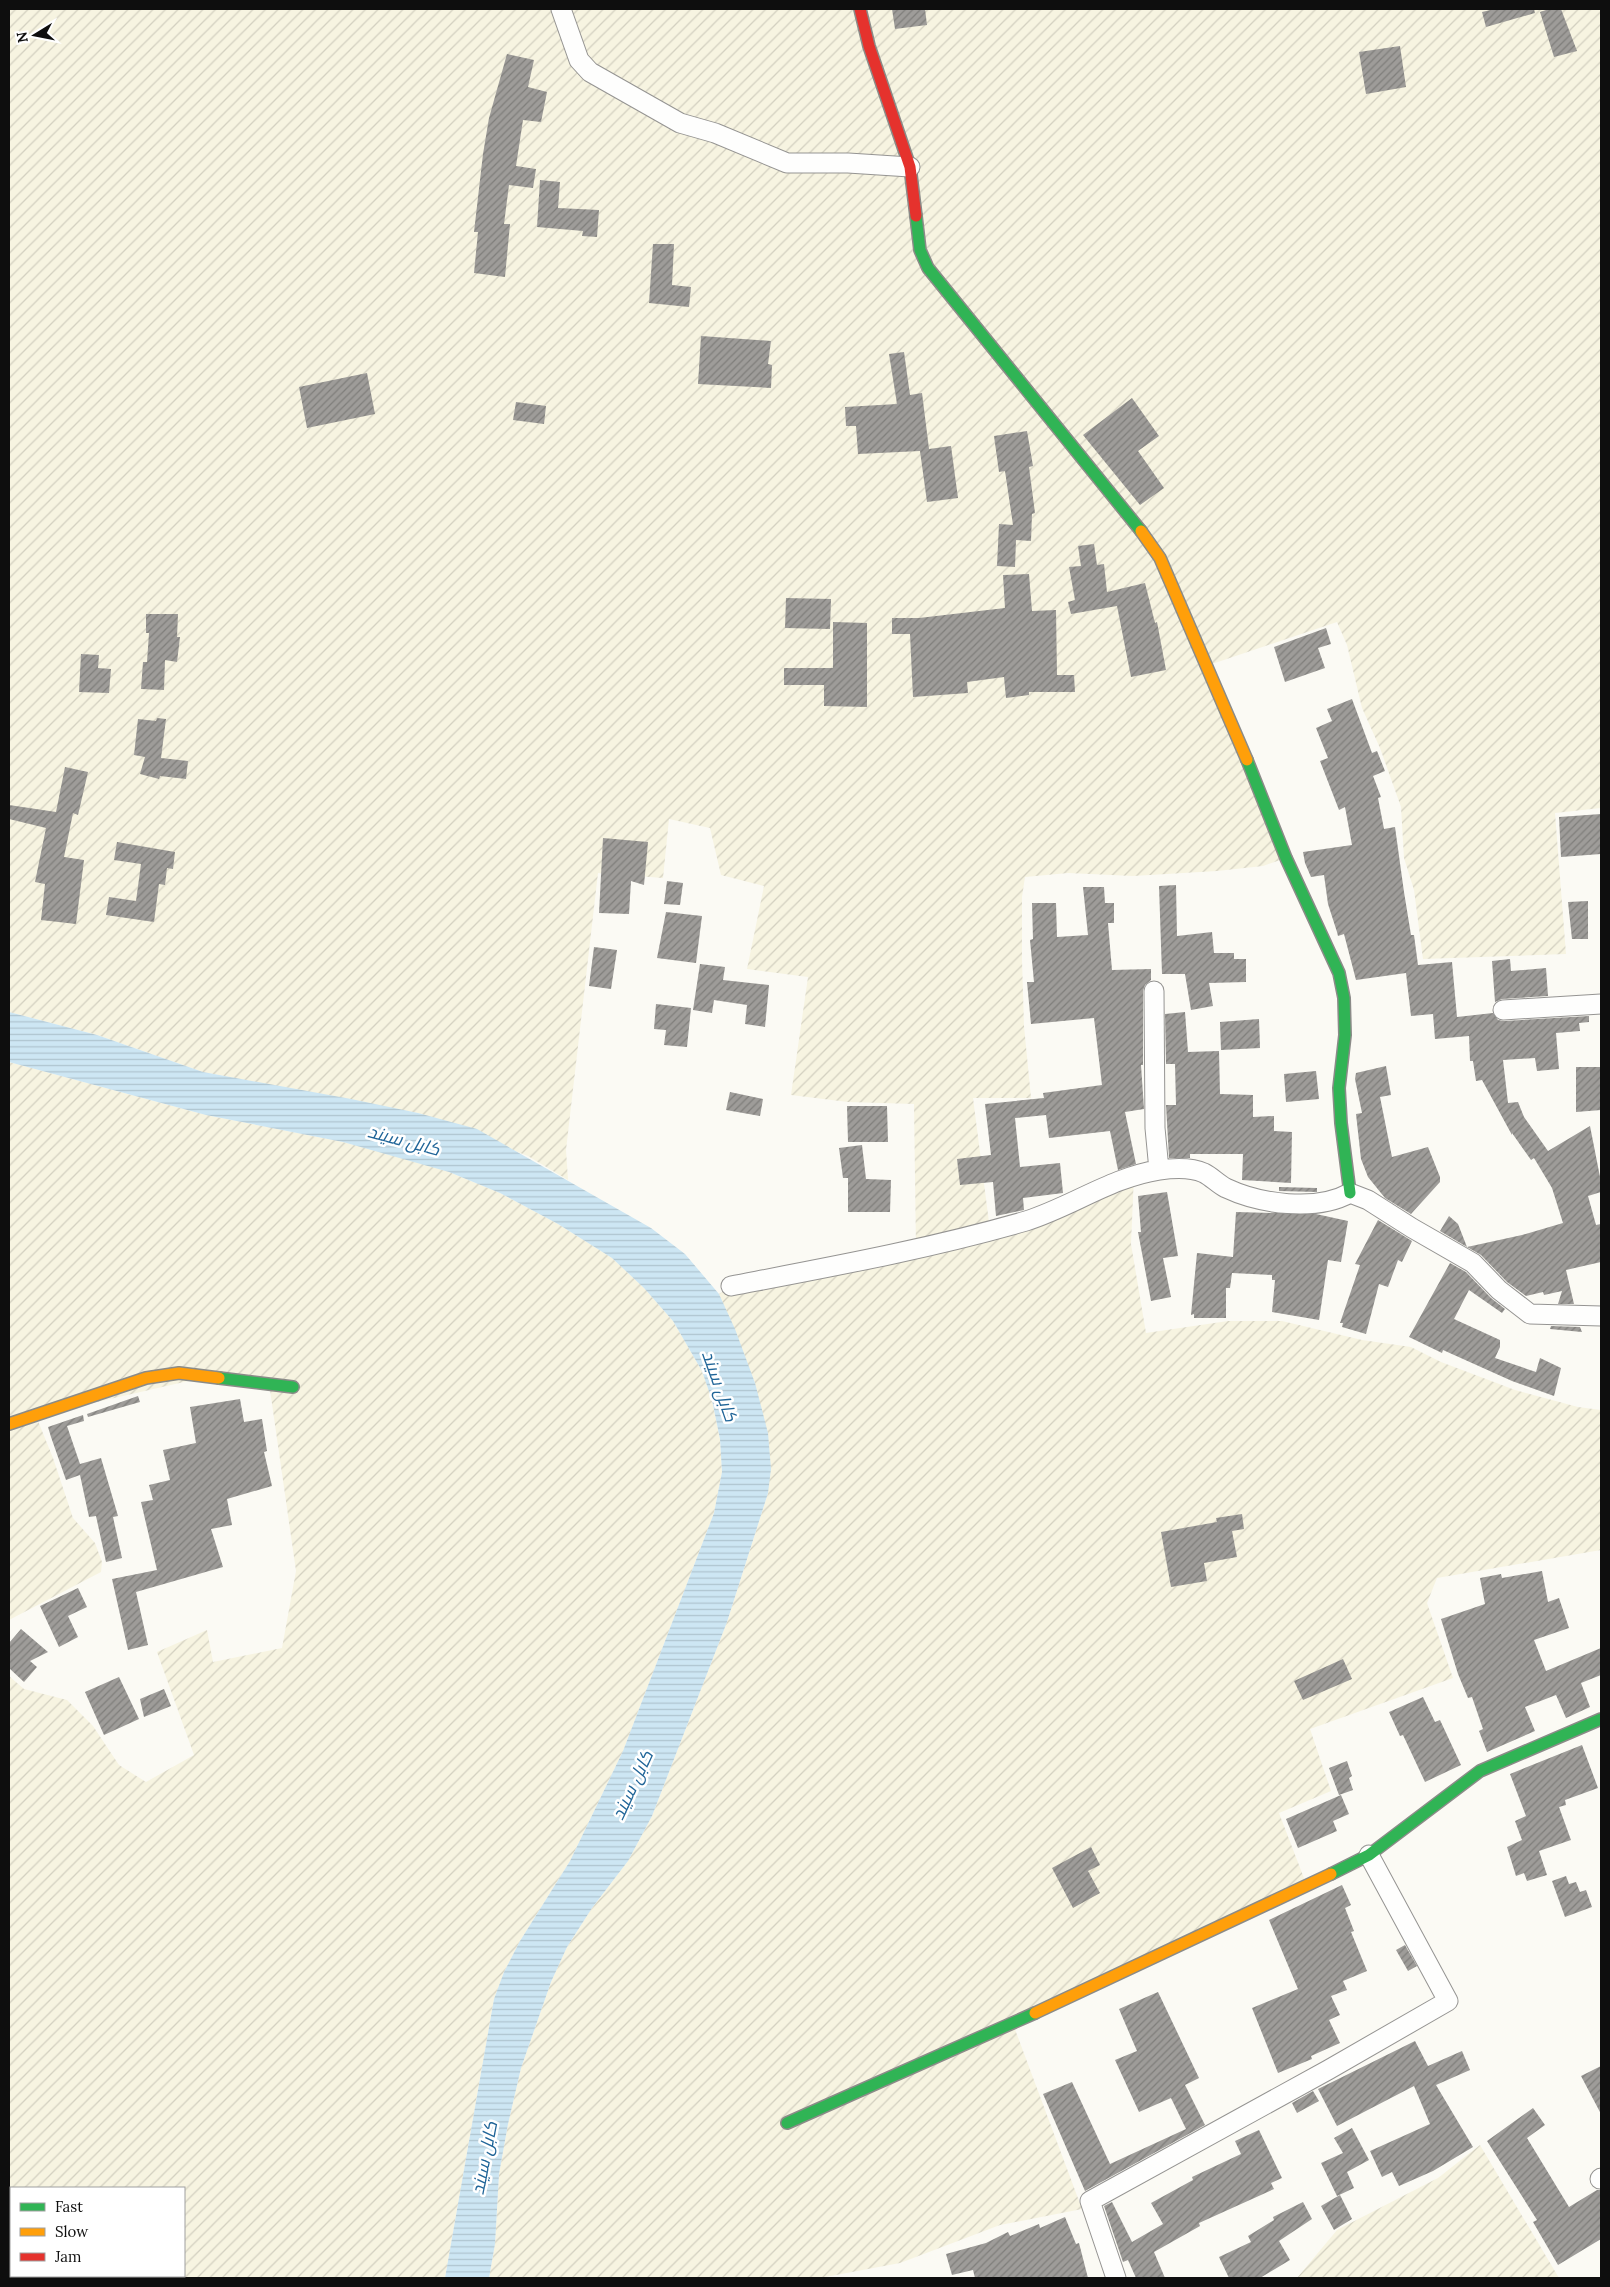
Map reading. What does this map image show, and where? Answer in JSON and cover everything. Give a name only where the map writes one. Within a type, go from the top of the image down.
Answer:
[{"type":"street","points":[[561,9],[579,60],[590,72],[680,123],[715,133],[787,162],[910,167]]},
{"type":"street","points":[[860,9],[869,46],[910,167],[920,250],[928,268],[938,283],[956,300],[1068,439],[1160,558],[1254,777],[1286,858],[1339,973],[1344,998],[1344,1035],[1339,1088],[1341,1123],[1350,1193]]},
{"type":"street","points":[[1154,990],[1156,1128],[1160,1170]]},
{"type":"street","points":[[1503,1010],[1601,1004]]},
{"type":"street","points":[[731,1286],[916,1250],[1028,1220],[1134,1176],[1180,1168],[1202,1172],[1226,1188],[1262,1199],[1289,1204],[1316,1204],[1339,1199],[1350,1193],[1368,1200],[1412,1228],[1473,1262],[1499,1290],[1530,1314],[1601,1316]]},
{"type":"street","points":[[9,1424],[98,1393],[154,1377],[179,1374],[293,1387]]},
{"type":"street","points":[[786,2123],[1013,2024],[1307,1886],[1369,1855],[1480,1771],[1601,1718]]},
{"type":"street","points":[[1116,2278],[1090,2201],[1328,2070],[1448,2001],[1369,1855]]},
{"type":"shaded area","points":[[9,9],[1601,9],[1601,808],[1555,813],[1566,954],[1423,959],[1414,890],[1404,858],[1401,807],[1380,748],[1362,708],[1347,645],[1337,622],[1206,666],[1286,858],[1263,866],[1217,871],[1133,876],[1068,873],[1025,877],[1022,897],[1022,960],[1024,1026],[1031,1098],[973,1098],[990,1230],[1134,1175],[1131,1244],[1146,1333],[1228,1321],[1282,1321],[1362,1340],[1411,1347],[1441,1362],[1515,1390],[1578,1407],[1601,1410],[1601,1550],[1437,1578],[1427,1603],[1453,1678],[1310,1729],[1331,1791],[1279,1813],[1307,1886],[1013,2024],[1082,2209],[1000,2225],[900,2263],[820,2278],[489,2278],[495,2244],[499,2174],[508,2124],[521,2068],[551,1982],[567,1947],[592,1908],[628,1861],[652,1816],[727,1622],[768,1493],[755,1383],[719,1294],[731,1286],[916,1250],[914,1104],[848,1102],[791,1095],[808,977],[747,969],[764,886],[721,875],[710,828],[669,819],[663,878],[598,873],[566,1150],[568,1180],[528,1156],[418,1113],[203,1072],[97,1035],[9,1012]]},
{"type":"shaded area","points":[[9,1062],[206,1115],[343,1142],[407,1159],[449,1172],[500,1193],[558,1224],[612,1258],[644,1288],[673,1321],[702,1371],[712,1400],[720,1439],[722,1472],[714,1513],[623,1751],[570,1861],[520,1941],[504,1972],[494,1999],[445,2278],[9,2278],[9,1676],[24,1689],[67,1700],[93,1726],[119,1765],[146,1782],[194,1755],[157,1652],[207,1630],[213,1662],[282,1648],[296,1571],[269,1383],[210,1376],[36,1416],[53,1458],[73,1518],[95,1543],[102,1562],[101,1572],[9,1620]]},
{"type":"shaded area","points":[[1480,2145],[1559,2278],[1297,2278],[1337,2230],[1438,2178]]},
{"type":"water","name":"کابل سيند","points":[[9,1012],[97,1035],[203,1072],[351,1099],[418,1113],[477,1129],[651,1228],[685,1254],[719,1294],[735,1329],[755,1383],[768,1433],[771,1469],[768,1493],[727,1622],[652,1816],[628,1861],[592,1908],[567,1947],[551,1982],[521,2068],[508,2124],[499,2174],[495,2244],[489,2278],[445,2278],[494,1999],[504,1972],[520,1941],[570,1861],[623,1751],[714,1513],[722,1472],[720,1439],[712,1400],[702,1371],[673,1321],[644,1288],[612,1258],[558,1224],[500,1193],[449,1172],[343,1142],[206,1115],[9,1062]]},
{"type":"building","points":[[892,9],[925,9],[927,25],[895,29]]},
{"type":"building","points":[[1495,9],[1534,9],[1535,13],[1486,27],[1482,12]]},
{"type":"building","points":[[1549,9],[1561,9],[1577,51],[1554,57],[1540,12]]},
{"type":"building","points":[[1400,46],[1406,87],[1366,94],[1359,52]]},
{"type":"building","points":[[507,54],[534,60],[528,87],[547,92],[541,122],[523,120],[516,166],[536,169],[533,188],[509,185],[504,224],[510,224],[505,277],[474,273],[478,232],[474,232],[489,118]]},
{"type":"building","points":[[540,180],[560,182],[558,208],[599,210],[597,237],[582,236],[583,231],[537,227]]},
{"type":"building","points":[[653,244],[674,244],[672,285],[691,287],[689,307],[649,303]]},
{"type":"building","points":[[701,336],[771,341],[768,364],[772,365],[771,388],[698,384]]},
{"type":"building","points":[[904,352],[910,395],[922,393],[929,449],[951,446],[958,498],[927,502],[920,451],[858,454],[856,426],[846,426],[845,407],[897,404],[889,354]]},
{"type":"building","points":[[367,373],[375,414],[307,428],[299,387]]},
{"type":"building","points":[[1132,398],[1159,436],[1138,451],[1164,488],[1140,505],[1083,435]]},
{"type":"building","points":[[516,402],[546,406],[544,424],[513,420]]},
{"type":"building","points":[[1027,431],[1033,466],[1029,467],[1035,513],[1032,514],[1031,541],[1016,540],[1015,567],[997,566],[999,524],[1013,525],[1005,471],[999,472],[994,436]]},
{"type":"building","points":[[1094,544],[1097,565],[1104,564],[1107,592],[1145,583],[1155,623],[1157,622],[1166,670],[1131,677],[1117,606],[1071,614],[1068,602],[1075,600],[1069,567],[1081,566],[1078,546]]},
{"type":"building","points":[[1029,574],[1032,611],[1056,610],[1057,675],[1074,675],[1075,692],[1029,692],[1029,695],[1006,698],[1004,677],[967,682],[968,693],[913,697],[910,634],[892,634],[892,618],[919,618],[1005,608],[1003,575]]},
{"type":"building","points":[[786,598],[831,599],[830,629],[785,628]]},
{"type":"building","points":[[146,614],[178,614],[177,637],[180,637],[177,662],[165,660],[164,690],[141,689],[143,662],[147,662],[149,633],[146,633]]},
{"type":"building","points":[[833,622],[867,623],[867,707],[824,706],[824,685],[784,685],[784,668],[833,668]]},
{"type":"building","points":[[1326,628],[1331,644],[1318,648],[1325,668],[1285,682],[1274,647]]},
{"type":"building","points":[[81,654],[99,655],[98,668],[111,669],[109,693],[79,692]]},
{"type":"building","points":[[1352,699],[1372,753],[1377,751],[1385,771],[1373,776],[1381,797],[1378,798],[1384,829],[1395,827],[1411,935],[1414,935],[1418,965],[1452,962],[1457,1017],[1493,1013],[1498,1020],[1504,1021],[1589,1016],[1589,1022],[1579,1023],[1580,1031],[1556,1033],[1559,1069],[1537,1071],[1535,1058],[1503,1060],[1508,1103],[1518,1102],[1524,1117],[1548,1151],[1590,1126],[1601,1182],[1601,1192],[1588,1196],[1596,1225],[1601,1224],[1601,1262],[1566,1270],[1574,1304],[1558,1304],[1562,1291],[1544,1295],[1543,1292],[1526,1296],[1507,1282],[1481,1255],[1467,1247],[1522,1235],[1563,1223],[1552,1188],[1534,1158],[1531,1160],[1512,1133],[1512,1135],[1482,1080],[1476,1081],[1473,1061],[1470,1061],[1469,1036],[1435,1039],[1433,1014],[1411,1016],[1406,973],[1356,980],[1344,934],[1338,936],[1328,904],[1324,875],[1311,877],[1305,863],[1303,852],[1352,845],[1345,807],[1339,810],[1320,761],[1328,758],[1316,728],[1332,721],[1327,709]]},
{"type":"building","points":[[157,718],[166,719],[161,758],[188,761],[186,779],[160,776],[159,779],[140,774],[145,757],[134,755],[138,719],[156,721]]},
{"type":"building","points":[[65,767],[88,772],[78,815],[73,813],[64,857],[84,860],[76,924],[41,920],[45,884],[35,882],[46,828],[9,819],[9,805],[56,812]]},
{"type":"building","points":[[1601,814],[1601,854],[1561,857],[1559,817]]},
{"type":"building","points":[[603,838],[648,842],[644,885],[631,881],[629,914],[599,913]]},
{"type":"building","points":[[117,842],[175,852],[173,869],[167,868],[165,885],[159,884],[154,922],[106,915],[109,897],[136,901],[141,864],[114,860]]},
{"type":"building","points":[[667,881],[683,883],[680,905],[664,904]]},
{"type":"building","points":[[1176,885],[1177,936],[1212,932],[1214,953],[1234,953],[1234,959],[1246,959],[1246,982],[1209,983],[1213,1006],[1191,1010],[1185,974],[1162,974],[1159,886]]},
{"type":"building","points":[[1083,887],[1104,887],[1105,903],[1114,903],[1114,923],[1108,923],[1112,970],[1151,969],[1151,980],[1145,985],[1143,991],[1143,1065],[1141,1065],[1144,1109],[1125,1112],[1136,1164],[1118,1170],[1110,1131],[1049,1138],[1046,1115],[1015,1118],[1020,1167],[1060,1163],[1063,1193],[1023,1198],[1024,1210],[996,1216],[993,1182],[960,1185],[957,1159],[991,1155],[985,1104],[1044,1098],[1043,1093],[1102,1085],[1094,1018],[1031,1024],[1027,982],[1034,982],[1030,940],[1033,939],[1032,903],[1056,903],[1057,937],[1088,935]]},
{"type":"building","points":[[1588,901],[1588,939],[1572,939],[1568,902]]},
{"type":"building","points":[[666,912],[702,916],[696,963],[657,958]]},
{"type":"building","points":[[594,947],[617,950],[611,989],[589,986]]},
{"type":"building","points":[[1510,959],[1511,971],[1546,968],[1548,996],[1502,999],[1495,1002],[1492,961]]},
{"type":"building","points":[[700,964],[725,967],[723,980],[769,985],[765,1027],[745,1024],[747,1005],[714,1000],[712,1013],[693,1010]]},
{"type":"building","points":[[656,1004],[691,1008],[687,1047],[664,1045],[666,1030],[654,1029]]},
{"type":"building","points":[[1185,1012],[1188,1052],[1219,1051],[1220,1094],[1253,1095],[1253,1117],[1274,1116],[1274,1131],[1292,1132],[1291,1183],[1242,1180],[1243,1154],[1190,1154],[1190,1158],[1169,1158],[1166,1105],[1176,1105],[1175,1064],[1166,1064],[1165,1014]]},
{"type":"building","points":[[1259,1019],[1260,1048],[1221,1050],[1220,1022]]},
{"type":"building","points":[[1386,1066],[1391,1095],[1380,1097],[1392,1157],[1428,1147],[1440,1177],[1440,1182],[1411,1214],[1385,1198],[1368,1177],[1361,1159],[1356,1114],[1362,1113],[1355,1079],[1356,1073]]},
{"type":"building","points":[[1576,1067],[1601,1067],[1601,1110],[1576,1112]]},
{"type":"building","points":[[1316,1071],[1319,1099],[1286,1102],[1284,1074]]},
{"type":"building","points":[[730,1092],[763,1099],[760,1116],[726,1110]]},
{"type":"building","points":[[847,1106],[887,1106],[888,1142],[848,1142]]},
{"type":"building","points":[[862,1145],[866,1179],[891,1180],[890,1212],[848,1212],[848,1178],[843,1178],[839,1148]]},
{"type":"building","points":[[1279,1187],[1317,1188],[1317,1192],[1279,1191]]},
{"type":"building","points":[[1167,1192],[1178,1256],[1163,1258],[1171,1297],[1151,1301],[1138,1232],[1141,1232],[1138,1196]]},
{"type":"building","points":[[1236,1212],[1316,1214],[1348,1221],[1341,1262],[1328,1260],[1319,1320],[1272,1312],[1275,1280],[1272,1280],[1272,1275],[1232,1273],[1230,1288],[1226,1288],[1226,1318],[1194,1318],[1194,1314],[1191,1315],[1197,1253],[1233,1257]]},
{"type":"building","points":[[1449,1216],[1458,1224],[1467,1247],[1440,1231]]},
{"type":"building","points":[[1378,1220],[1412,1241],[1402,1262],[1398,1260],[1388,1287],[1379,1284],[1366,1334],[1342,1327],[1343,1323],[1340,1323],[1360,1265],[1355,1264]]},
{"type":"building","points":[[1450,1263],[1466,1272],[1491,1298],[1505,1309],[1502,1313],[1469,1290],[1454,1319],[1500,1340],[1500,1347],[1495,1358],[1536,1372],[1540,1358],[1561,1368],[1554,1396],[1512,1381],[1443,1350],[1442,1353],[1409,1337]]},
{"type":"building","points":[[1551,1326],[1580,1327],[1582,1332],[1550,1329]]},
{"type":"building","points":[[138,1396],[140,1402],[88,1417],[87,1414]]},
{"type":"building","points":[[240,1399],[244,1422],[262,1419],[267,1451],[264,1452],[272,1486],[227,1499],[232,1525],[211,1529],[223,1567],[136,1592],[148,1645],[128,1650],[112,1579],[157,1570],[141,1502],[153,1500],[149,1485],[170,1480],[163,1450],[196,1443],[190,1407]]},
{"type":"building","points":[[83,1415],[84,1421],[67,1426],[80,1464],[101,1458],[118,1516],[113,1517],[122,1558],[106,1562],[96,1516],[89,1517],[80,1475],[66,1480],[48,1427]]},
{"type":"building","points":[[1242,1514],[1244,1529],[1232,1531],[1237,1557],[1204,1563],[1207,1581],[1171,1587],[1161,1532],[1217,1522],[1216,1518]]},
{"type":"building","points":[[1542,1571],[1548,1602],[1559,1598],[1569,1628],[1534,1640],[1546,1671],[1601,1648],[1601,1675],[1581,1683],[1590,1707],[1566,1718],[1556,1695],[1525,1707],[1535,1731],[1487,1752],[1479,1731],[1483,1729],[1472,1697],[1468,1698],[1458,1674],[1441,1619],[1485,1604],[1480,1578],[1501,1574],[1502,1578]]},
{"type":"building","points":[[78,1588],[87,1607],[68,1616],[78,1637],[59,1647],[40,1606]]},
{"type":"building","points":[[21,1629],[48,1652],[30,1661],[37,1667],[24,1682],[9,1668],[9,1643]]},
{"type":"building","points":[[1343,1659],[1352,1679],[1303,1700],[1294,1681]]},
{"type":"building","points":[[119,1677],[139,1719],[104,1735],[85,1692]]},
{"type":"building","points":[[164,1689],[171,1706],[144,1717],[140,1699]]},
{"type":"building","points":[[1423,1697],[1435,1722],[1440,1720],[1461,1765],[1425,1782],[1403,1735],[1400,1736],[1389,1712]]},
{"type":"building","points":[[1582,1745],[1598,1788],[1565,1800],[1566,1805],[1559,1807],[1571,1840],[1539,1851],[1547,1875],[1527,1881],[1524,1873],[1516,1876],[1507,1847],[1522,1840],[1515,1821],[1526,1816],[1510,1774]]},
{"type":"building","points":[[1347,1761],[1352,1776],[1349,1778],[1353,1790],[1339,1795],[1329,1768]]},
{"type":"building","points":[[1341,1795],[1349,1814],[1333,1821],[1337,1831],[1298,1848],[1286,1819]]},
{"type":"building","points":[[1091,1847],[1100,1865],[1088,1871],[1100,1893],[1073,1908],[1052,1868]]},
{"type":"building","points":[[1566,1876],[1569,1884],[1576,1882],[1580,1892],[1586,1890],[1592,1907],[1565,1917],[1552,1881]]},
{"type":"building","points":[[1342,1885],[1351,1905],[1345,1908],[1354,1931],[1351,1932],[1367,1971],[1343,1981],[1347,1990],[1331,1996],[1340,2015],[1329,2020],[1340,2043],[1311,2056],[1312,2059],[1278,2073],[1252,2008],[1298,1989],[1269,1920]]},
{"type":"building","points":[[1405,1945],[1417,1966],[1408,1971],[1396,1950]]},
{"type":"building","points":[[1158,1992],[1199,2078],[1185,2085],[1205,2125],[1085,2191],[1043,2094],[1072,2082],[1110,2164],[1186,2129],[1171,2098],[1139,2112],[1115,2060],[1137,2051],[1119,2009]]},
{"type":"building","points":[[1415,2041],[1428,2066],[1462,2051],[1470,2070],[1436,2085],[1473,2147],[1433,2171],[1399,2186],[1392,2172],[1382,2177],[1370,2151],[1430,2124],[1414,2086],[1337,2126],[1318,2089]]},
{"type":"building","points":[[1601,2066],[1601,2114],[1581,2076]]},
{"type":"building","points":[[1313,2091],[1319,2101],[1297,2113],[1292,2103]]},
{"type":"building","points":[[1533,2108],[1545,2125],[1527,2138],[1569,2207],[1597,2190],[1601,2190],[1601,2239],[1558,2265],[1533,2222],[1537,2220],[1487,2141]]},
{"type":"building","points":[[1352,2128],[1369,2160],[1347,2172],[1354,2188],[1337,2196],[1321,2163],[1343,2153],[1334,2138]]},
{"type":"building","points":[[1259,2130],[1282,2178],[1271,2183],[1274,2189],[1199,2223],[1200,2226],[1154,2252],[1165,2278],[1136,2278],[1128,2260],[1123,2262],[1104,2206],[1112,2202],[1132,2242],[1163,2224],[1151,2203],[1193,2180],[1192,2177],[1241,2154],[1235,2141]]},
{"type":"building","points":[[1340,2195],[1352,2219],[1334,2230],[1321,2206]]},
{"type":"building","points":[[1303,2202],[1312,2219],[1279,2241],[1290,2260],[1260,2278],[1229,2278],[1219,2257],[1251,2242],[1248,2236],[1274,2220],[1273,2217]]},
{"type":"building","points":[[1065,2217],[1076,2244],[1079,2243],[1088,2278],[975,2278],[973,2270],[952,2275],[946,2254],[986,2243],[1008,2232],[1010,2236],[1039,2224],[1040,2228]]},
{"type":"traffic: fast","points":[[916,216],[920,250],[928,268],[1141,531]]},
{"type":"traffic: fast","points":[[1247,760],[1286,858],[1339,973],[1344,998],[1345,1035],[1339,1088],[1341,1123],[1350,1193]]},
{"type":"traffic: fast","points":[[219,1378],[293,1387]]},
{"type":"traffic: fast","points":[[1331,1874],[1369,1855],[1480,1771],[1601,1719]]},
{"type":"traffic: fast","points":[[787,2123],[1035,2013]]},
{"type":"traffic: slow","points":[[1141,531],[1160,558],[1247,760]]},
{"type":"traffic: slow","points":[[9,1424],[146,1378],[179,1373],[219,1378]]},
{"type":"traffic: slow","points":[[1035,2013],[1331,1874]]},
{"type":"traffic: jam","points":[[860,9],[869,46],[910,167],[916,216]]}]
